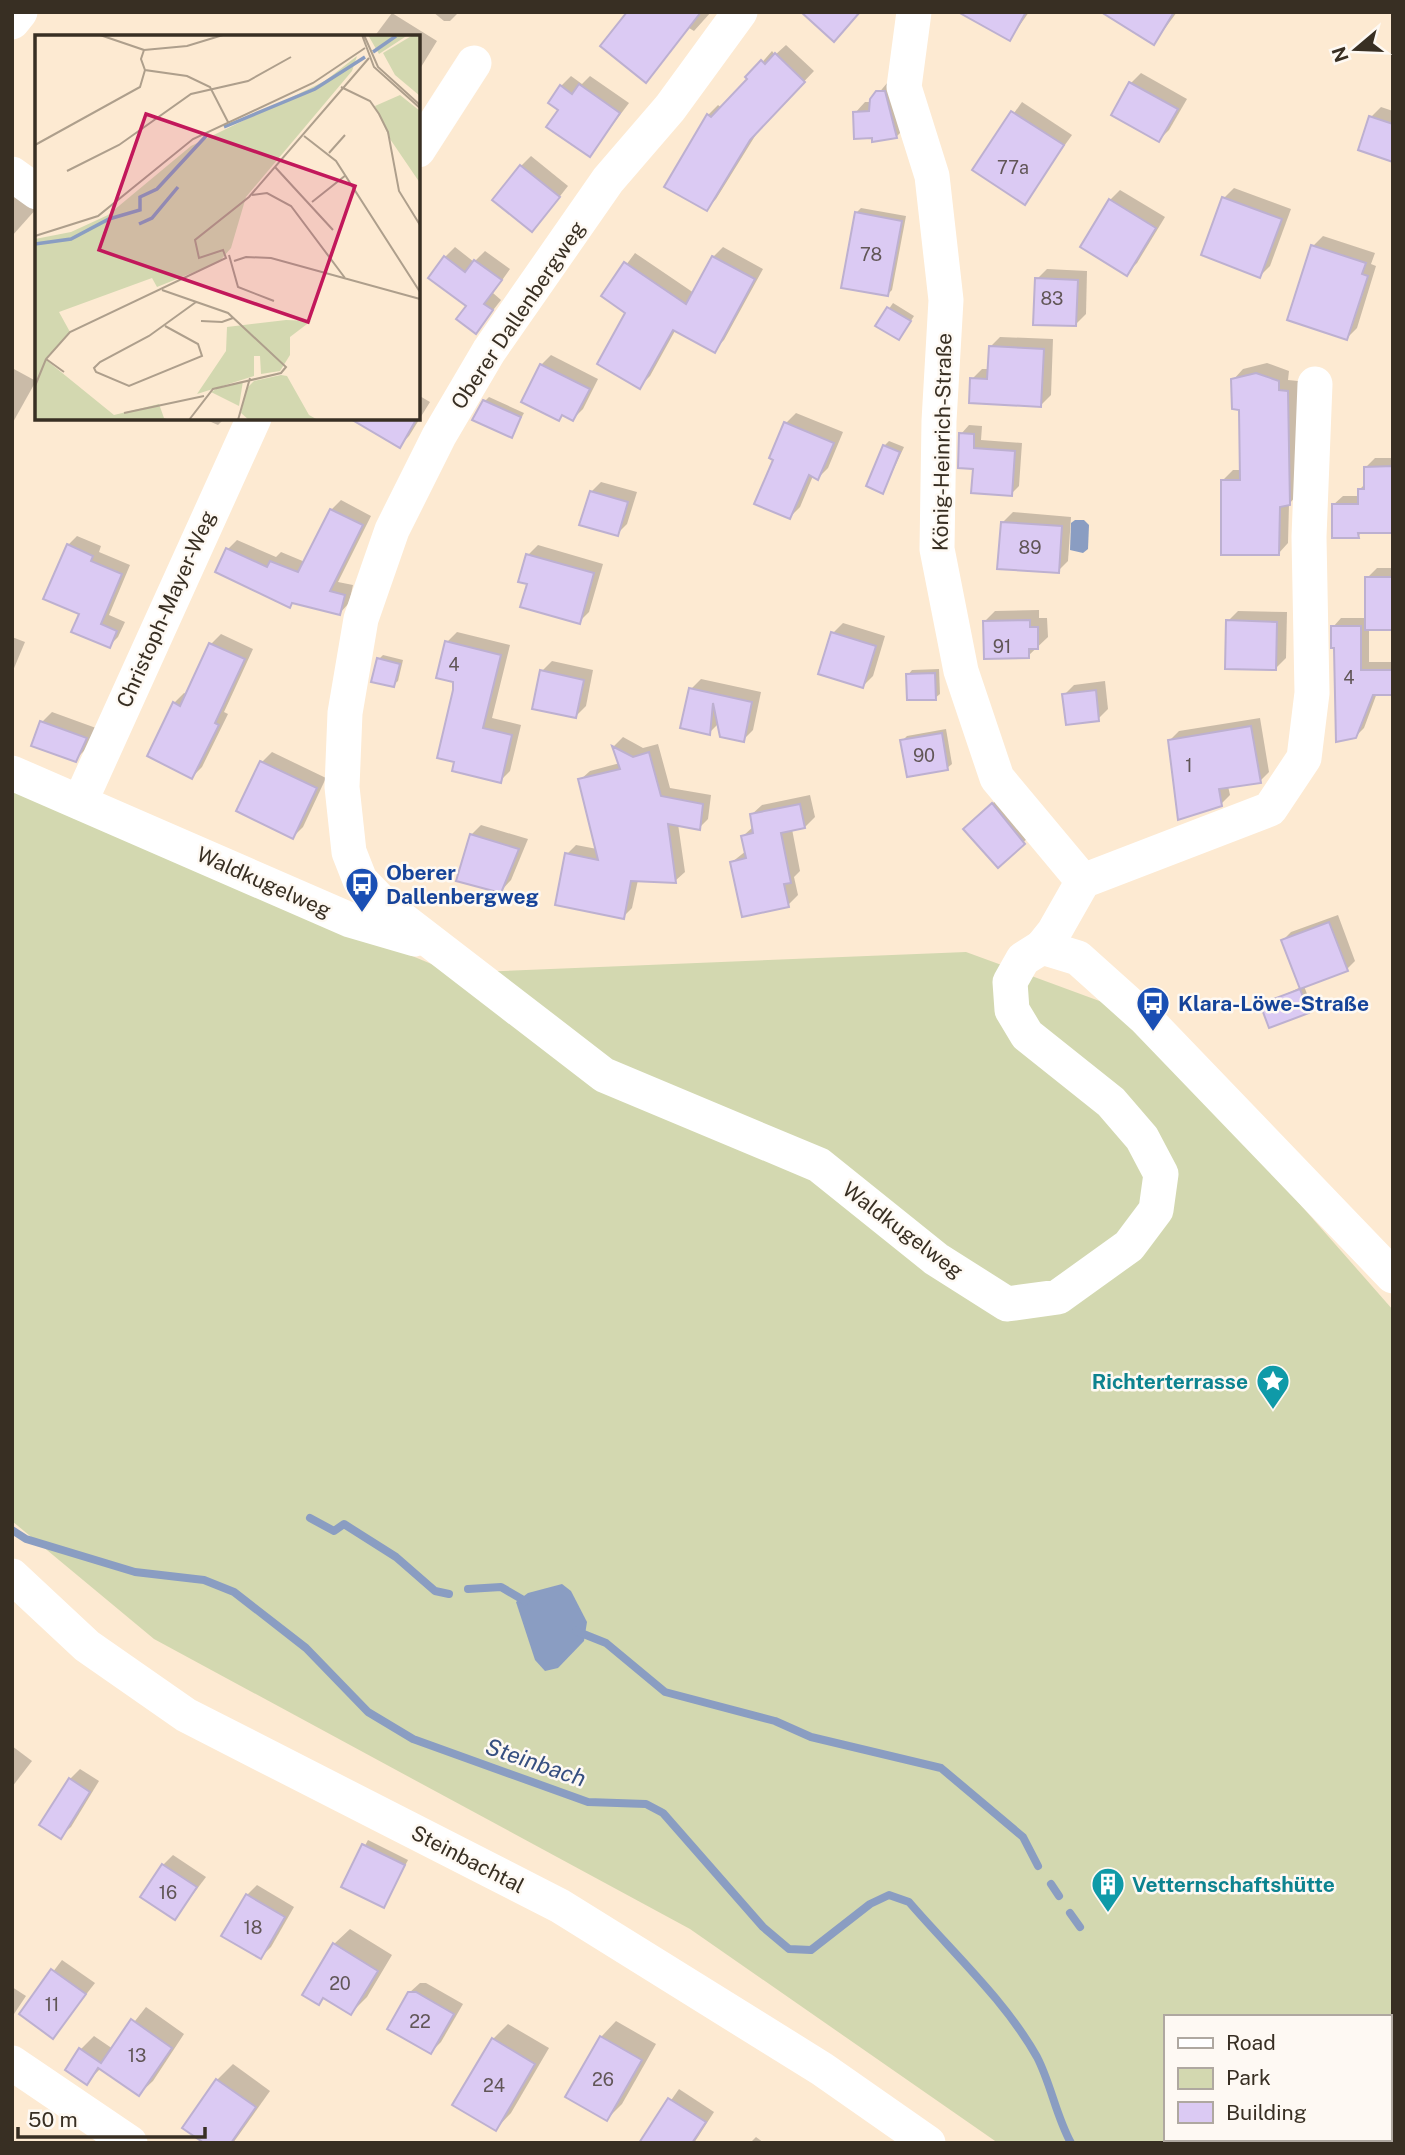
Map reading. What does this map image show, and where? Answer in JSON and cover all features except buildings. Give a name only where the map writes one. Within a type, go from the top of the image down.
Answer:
[{"type":"street","points":[[12,22],[20,12]]},
{"type":"street","name":"Oberer Dallenbergweg","points":[[439,946],[386,907],[360,880],[348,852],[342,788],[345,713],[361,619],[392,530],[439,436],[489,351],[608,180],[670,108],[740,12]]},
{"type":"street","name":"König-Heinrich-Straße","points":[[914,12],[904,87],[932,176],[946,300],[939,421],[937,549],[961,671],[997,778],[1083,881]]},
{"type":"street","points":[[420,147],[474,63]]},
{"type":"street","points":[[12,174],[35,191]]},
{"type":"street","points":[[1315,384],[1309,537],[1312,693],[1304,758],[1270,809],[1083,881],[1054,932],[1042,947],[1078,958],[1146,1019],[1393,1276]]},
{"type":"street","name":"Christoph-Mayer-Weg","points":[[80,802],[253,420]]},
{"type":"street","name":"Waldkugelweg","points":[[12,773],[350,920],[439,946],[604,1075],[819,1165],[936,1259],[1007,1304],[1058,1297],[1129,1246],[1156,1210],[1161,1174],[1142,1138],[1111,1102],[1027,1035],[1012,1010],[1010,982],[1023,959],[1042,947]]},
{"type":"street","name":"Steinbachtal","points":[[12,1576],[87,1646],[186,1715],[560,1906],[822,2069],[928,2143]]},
{"type":"street","points":[[12,2063],[130,2143]]},
{"type":"green space","points":[[12,789],[453,973],[966,952],[1132,1013],[1393,1310],[1393,2143],[998,2143],[690,1929],[154,1639],[12,1521]]},
{"type":"water","points":[[1084,520],[1089,525],[1088,549],[1083,553],[1070,550],[1071,523]]},
{"type":"water","points":[[562,1584],[571,1591],[587,1622],[584,1641],[558,1668],[545,1671],[535,1660],[516,1602],[528,1593]]},
{"type":"waterway","points":[[310,1518],[334,1531],[344,1524],[396,1557],[435,1591],[449,1594]]},
{"type":"waterway","name":"Steinbach","points":[[12,1530],[26,1539],[135,1572],[204,1580],[234,1592],[306,1648],[368,1712],[413,1739],[588,1802],[646,1804],[663,1813],[763,1927],[789,1949],[811,1950],[870,1904],[889,1895],[909,1902],[994,1996],[1024,2036],[1042,2067],[1071,2143]]},
{"type":"waterway","points":[[468,1589],[501,1587],[525,1601]]},
{"type":"waterway","points":[[576,1631],[606,1643],[665,1692],[775,1721],[811,1737],[941,1768],[1023,1837],[1038,1866]]},
{"type":"waterway","points":[[1051,1884],[1059,1896]]},
{"type":"waterway","points":[[1070,1913],[1080,1927]]},
{"type":"place","name":"Oberer Dallenbergweg","points":[[362,914]]},
{"type":"place","name":"Klara-Löwe-Straße","points":[[1153,1033]]},
{"type":"place","name":"Richterterrasse","points":[[1273,1411]]},
{"type":"place","name":"Vetternschaftshütte","points":[[1108,1914]]}]
